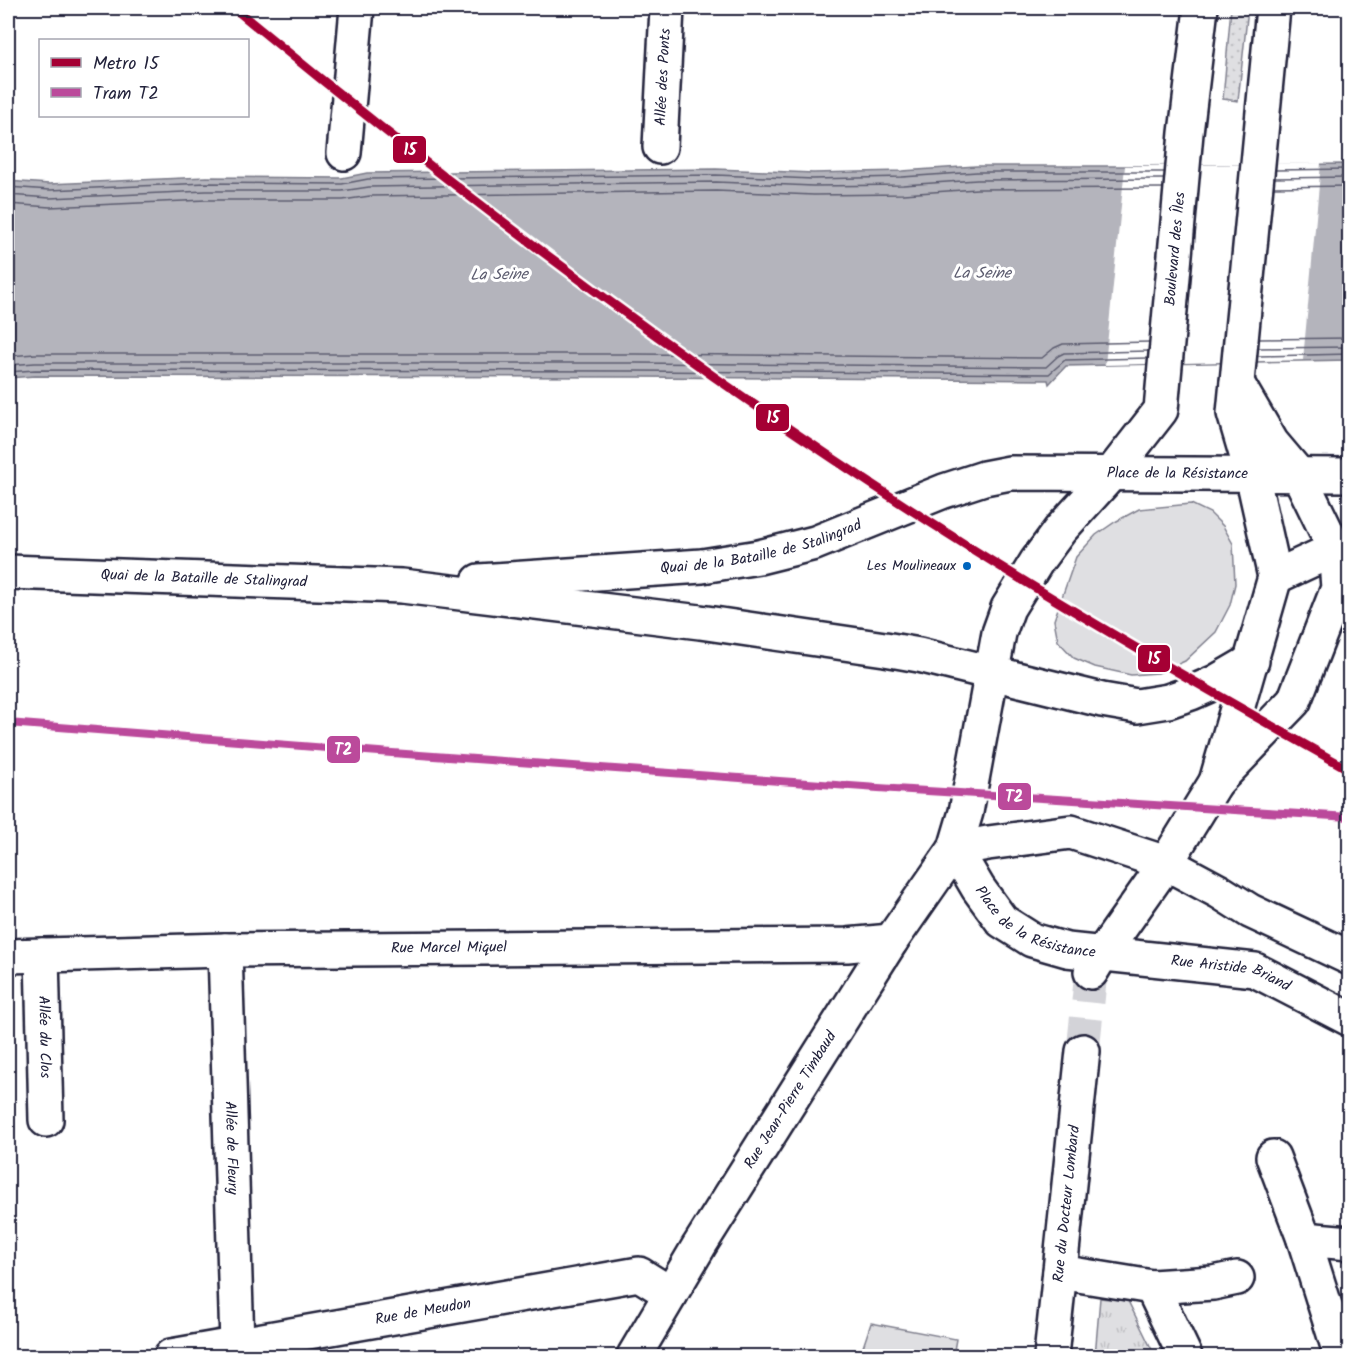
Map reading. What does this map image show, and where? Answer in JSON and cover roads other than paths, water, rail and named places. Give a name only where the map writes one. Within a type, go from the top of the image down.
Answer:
[{"type":"main road","points":[[344,153],[357,8]]},
{"type":"main road","name":"Allée des Ponts","points":[[660,147],[667,8]]},
{"type":"main road","name":"Boulevard des Îles","points":[[1111,474],[1161,410],[1186,133],[1201,8]]},
{"type":"main road","points":[[1273,8],[1261,130],[1242,404],[1252,474],[1350,475]]},
{"type":"main road","points":[[1216,782],[1294,701],[1338,588],[1342,548],[1299,475],[1242,404]]},
{"type":"main road","name":"Quai de la Bataille de Stalingrad","points":[[402,586],[702,566],[759,557],[816,543],[944,491],[984,478],[1010,473],[1111,474]]},
{"type":"main road","name":"Place de la Résistance","points":[[1111,474],[1252,474],[1275,577],[1216,782],[1166,863],[1097,963],[1067,950],[1032,940],[1002,921],[978,888],[955,849],[966,812],[999,633],[1008,608],[1019,588],[1060,530],[1111,474]]},
{"type":"main road","points":[[1275,577],[1342,548]]},
{"type":"main road","name":"Quai de la Bataille de Stalingrad","points":[[8,572],[402,586],[700,622],[920,655],[991,673]]},
{"type":"main road","points":[[991,673],[1102,700],[1137,706],[1168,701],[1191,693],[1216,682],[1252,661]]},
{"type":"main road","points":[[955,849],[1071,832],[1166,863],[1250,911],[1350,957]]},
{"type":"main road","name":"Rue Jean-Pierre Timbaud","points":[[634,1356],[711,1228],[891,941],[955,849]]},
{"type":"main road","name":"Rue Marcel Miquel","points":[[8,956],[225,950],[847,945],[891,941]]},
{"type":"main road","name":"Allée de Fleury","points":[[225,950],[237,1344]]},
{"type":"main road","name":"Allée du Clos","points":[[42,955],[45,1120]]},
{"type":"main road","name":"Rue Aristide Briand","points":[[1097,963],[1255,970],[1350,1019]]},
{"type":"main road","name":"Rue du Docteur Lombard","points":[[1051,1356],[1083,1051]]},
{"type":"main road","points":[[1274,1157],[1304,1239],[1341,1356]]},
{"type":"main road","points":[[1304,1239],[1350,1243]]},
{"type":"main road","points":[[1060,1272],[1152,1287],[1213,1283],[1237,1278]]},
{"type":"main road","name":"Rue de Meudon","points":[[171,1356],[639,1274],[671,1294]]},
{"type":"main road","points":[[1152,1287],[1185,1356]]},
{"type":"water","name":"La Seine","points":[[1349,164],[1349,360],[1066,366],[1049,384],[1048,380],[636,377],[35,376],[8,378],[8,181],[49,184],[206,177],[342,178],[367,173],[716,169],[813,173],[902,171],[976,166]]},
{"type":"tunnel","points":[[1083,1051],[1091,972]]},
{"type":"metro line","name":"15","points":[[234,8],[397,140],[562,267],[818,448],[959,541],[1069,608],[1350,770]]},
{"type":"tram line","name":"T2","points":[[8,723],[878,788],[1350,817]]},
{"type":"place","name":"Les Moulineaux","points":[[967,566]]}]
